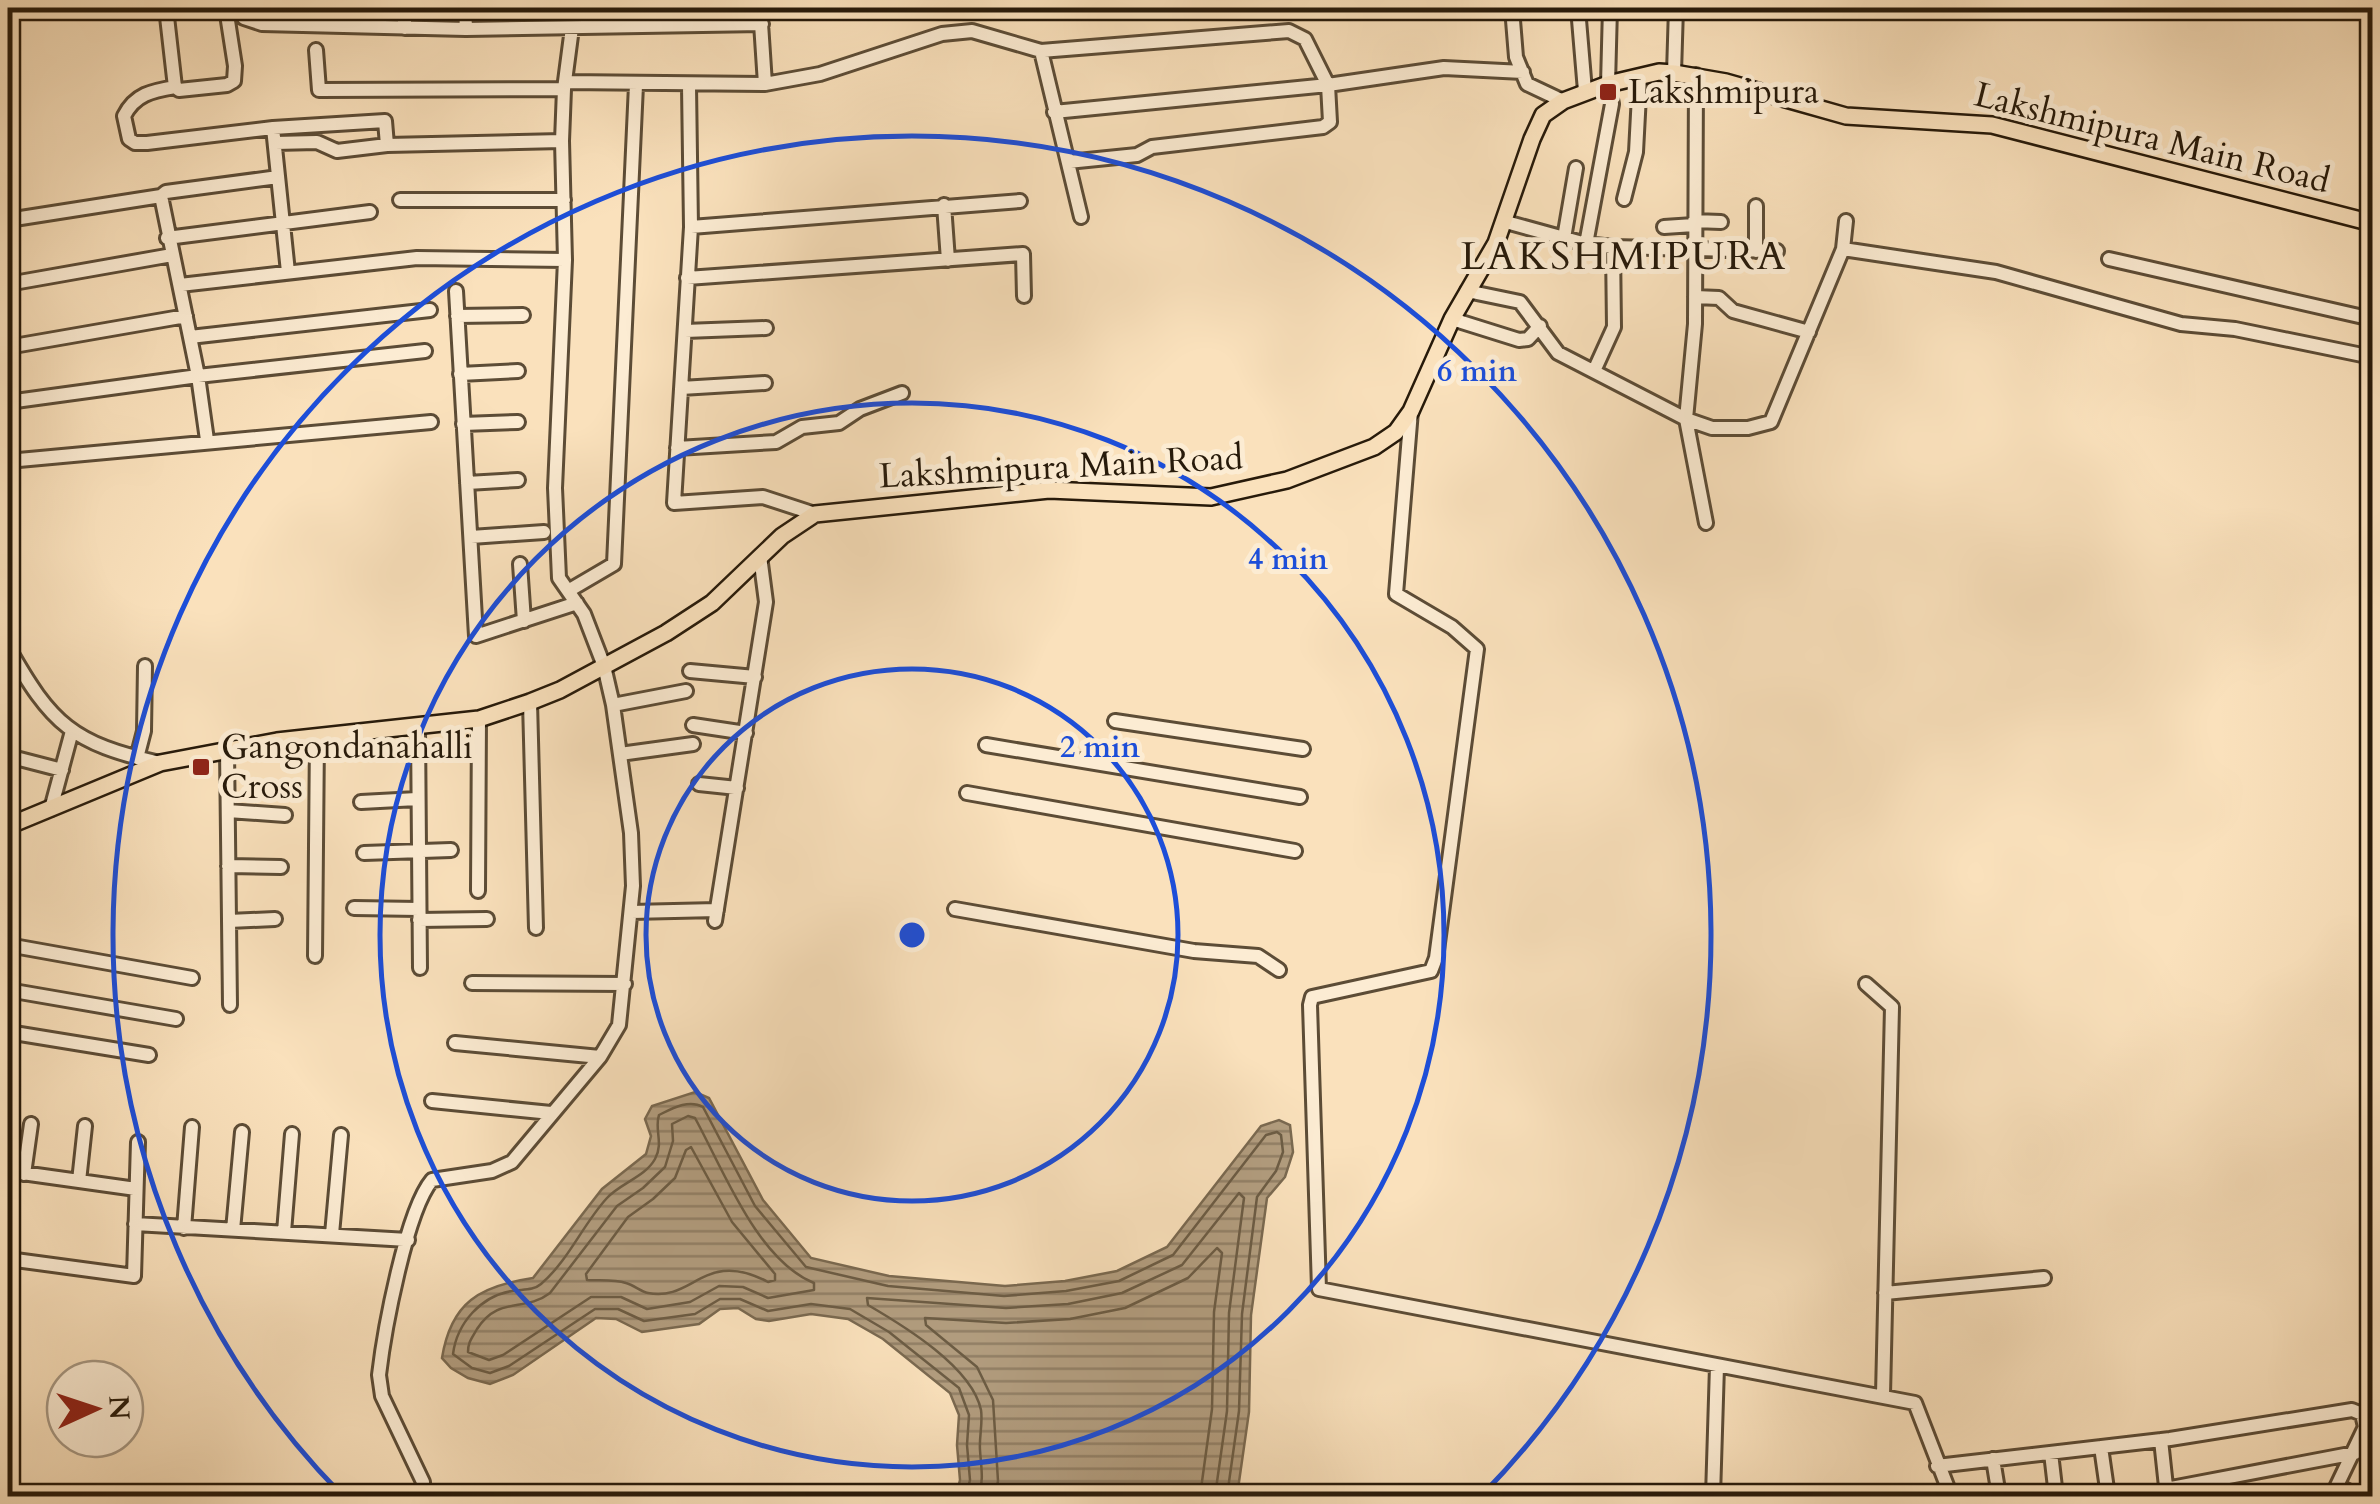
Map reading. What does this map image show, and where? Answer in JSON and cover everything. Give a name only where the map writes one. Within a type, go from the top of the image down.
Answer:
[{"type":"main road","name":"Lakshmipura Main Road","points":[[815,514],[1049,490],[1211,497],[1253,490],[1374,447],[1396,432],[1411,412],[1452,319],[1506,222],[1543,114],[1585,91],[1640,76],[1696,75],[1846,116],[1992,125],[2372,223]]},
{"type":"main road","points":[[8,826],[160,763],[318,736],[478,719],[530,702],[666,634],[712,603],[760,556],[815,514]]},
{"type":"street","points":[[166,8],[175,87]]},
{"type":"street","points":[[226,8],[236,66],[234,80],[227,85],[149,91],[134,101],[124,116],[130,140],[147,143],[273,128],[384,121],[387,145]]},
{"type":"street","points":[[243,8],[244,18],[262,24],[466,30],[762,24]]},
{"type":"street","points":[[344,26],[345,8]]},
{"type":"street","points":[[404,8],[405,28]]},
{"type":"street","points":[[465,8],[466,30]]},
{"type":"street","points":[[760,8],[765,84]]},
{"type":"street","points":[[1512,8],[1516,57],[1528,84],[1563,101]]},
{"type":"street","points":[[1578,8],[1585,91]]},
{"type":"street","points":[[1586,244],[1612,104],[1608,84],[1610,8]]},
{"type":"street","points":[[1674,73],[1676,8]]},
{"type":"street","points":[[423,1496],[424,1482],[382,1396],[379,1375],[408,1240],[424,1190],[432,1180],[492,1172],[512,1162],[600,1057],[619,1025],[625,984],[631,912],[631,834],[613,705],[604,666],[584,614],[559,578],[555,488],[566,260],[562,140],[572,28]]},
{"type":"street","points":[[316,50],[320,90],[689,86],[765,84],[820,74],[942,34],[972,32],[1041,51],[1289,31],[1305,39],[1328,84],[1331,115],[1324,126],[1152,147],[1136,155],[1068,162]]},
{"type":"street","points":[[1041,51],[1082,216]]},
{"type":"street","points":[[1054,112],[1444,68],[1522,72]]},
{"type":"street","points":[[1696,75],[1694,297],[1686,420],[1706,523]]},
{"type":"street","points":[[1624,198],[1636,152],[1640,76]]},
{"type":"street","points":[[568,590],[614,564],[636,85]]},
{"type":"street","points":[[689,86],[691,227],[674,503],[764,497],[815,514]]},
{"type":"street","points":[[273,128],[288,272]]},
{"type":"street","points":[[275,143],[317,142],[337,151],[387,145],[562,140]]},
{"type":"street","points":[[1564,238],[1576,168]]},
{"type":"street","points":[[8,220],[278,177]]},
{"type":"street","points":[[161,196],[198,376],[207,440]]},
{"type":"street","points":[[400,200],[564,200]]},
{"type":"street","points":[[691,227],[1020,201]]},
{"type":"street","points":[[944,205],[948,260]]},
{"type":"street","points":[[1756,206],[1756,251]]},
{"type":"street","points":[[168,238],[370,212]]},
{"type":"street","points":[[1467,292],[1520,302],[1558,353],[1686,420],[1712,428],[1748,428],[1771,422],[1843,249],[1846,221]]},
{"type":"street","points":[[1506,222],[1613,248],[1778,251]]},
{"type":"street","points":[[1664,227],[1721,222]]},
{"type":"street","points":[[1594,372],[1614,328],[1613,248]]},
{"type":"street","points":[[1843,249],[1996,272],[2182,324],[2235,330],[2372,357]]},
{"type":"street","points":[[686,278],[1023,254],[1024,296]]},
{"type":"street","points":[[8,284],[172,255]]},
{"type":"street","points":[[180,285],[417,258],[566,260]]},
{"type":"street","points":[[2109,259],[2372,320]]},
{"type":"street","points":[[456,291],[476,636],[577,603]]},
{"type":"street","points":[[1694,297],[1719,298],[1733,312],[1809,332]]},
{"type":"street","points":[[190,337],[430,310]]},
{"type":"street","points":[[457,316],[523,315]]},
{"type":"street","points":[[8,347],[186,316]]},
{"type":"street","points":[[1452,319],[1519,340],[1528,339],[1540,326]]},
{"type":"street","points":[[684,331],[766,328]]},
{"type":"street","points":[[8,402],[425,351]]},
{"type":"street","points":[[460,374],[518,370]]},
{"type":"street","points":[[682,388],[765,383]]},
{"type":"street","points":[[677,448],[776,442],[802,427],[839,423],[860,409],[902,393]]},
{"type":"street","points":[[1411,412],[1396,594],[1452,627],[1477,648],[1436,958],[1431,971],[1312,997],[1310,1005],[1320,1289],[1914,1403],[1950,1496]]},
{"type":"street","points":[[8,461],[431,422]]},
{"type":"street","points":[[464,424],[518,422]]},
{"type":"street","points":[[467,483],[518,480]]},
{"type":"street","points":[[471,536],[544,532]]},
{"type":"street","points":[[631,912],[716,915],[766,602],[760,556]]},
{"type":"street","points":[[520,564],[524,621]]},
{"type":"street","points":[[9,651],[55,718],[88,743],[160,763]]},
{"type":"street","points":[[137,758],[144,731],[144,666]]},
{"type":"street","points":[[690,671],[755,677]]},
{"type":"street","points":[[613,705],[686,691]]},
{"type":"street","points":[[530,702],[536,928]]},
{"type":"street","points":[[478,719],[478,892]]},
{"type":"street","points":[[1114,721],[1303,749]]},
{"type":"street","points":[[693,724],[746,733]]},
{"type":"street","points":[[418,728],[420,968]]},
{"type":"street","points":[[51,809],[72,731]]},
{"type":"street","points":[[314,956],[318,736]]},
{"type":"street","points":[[620,754],[693,744]]},
{"type":"street","points":[[986,745],[1300,797]]},
{"type":"street","points":[[227,750],[230,1005]]},
{"type":"street","points":[[8,756],[62,770]]},
{"type":"street","points":[[699,784],[737,788]]},
{"type":"street","points":[[967,793],[1295,851]]},
{"type":"street","points":[[361,802],[417,799]]},
{"type":"street","points":[[228,812],[285,814]]},
{"type":"street","points":[[364,853],[450,850]]},
{"type":"street","points":[[228,866],[281,867]]},
{"type":"street","points":[[354,908],[486,919]]},
{"type":"street","points":[[955,909],[1194,952],[1258,956],[1279,970]]},
{"type":"street","points":[[229,921],[275,919]]},
{"type":"street","points":[[8,945],[192,978]]},
{"type":"street","points":[[472,982],[625,984]]},
{"type":"street","points":[[1866,984],[1892,1007],[1883,1395]]},
{"type":"street","points":[[8,990],[176,1019]]},
{"type":"street","points":[[8,1032],[149,1054]]},
{"type":"street","points":[[455,1042],[600,1057]]},
{"type":"street","points":[[432,1101],[551,1113]]},
{"type":"street","points":[[24,1174],[32,1124]]},
{"type":"street","points":[[79,1181],[86,1126]]},
{"type":"street","points":[[184,1228],[192,1127]]},
{"type":"street","points":[[234,1230],[242,1132]]},
{"type":"street","points":[[284,1232],[292,1134]]},
{"type":"street","points":[[332,1234],[341,1134]]},
{"type":"street","points":[[8,1259],[134,1276],[138,1142]]},
{"type":"street","points":[[8,1171],[136,1189]]},
{"type":"street","points":[[135,1224],[408,1240]]},
{"type":"street","points":[[1885,1293],[2044,1278]]},
{"type":"street","points":[[1713,1496],[1717,1366]]},
{"type":"street","points":[[1936,1466],[2160,1440],[2352,1410],[2362,1414],[2365,1427],[2333,1494],[2372,1489]]},
{"type":"street","points":[[2160,1440],[2166,1493],[2355,1453]]},
{"type":"street","points":[[2101,1447],[2108,1496]]},
{"type":"street","points":[[2051,1453],[2056,1496]]},
{"type":"street","points":[[1993,1459],[1999,1496]]},
{"type":"water","points":[[695,1092],[709,1098],[763,1200],[811,1258],[889,1276],[1005,1286],[1065,1281],[1117,1271],[1167,1247],[1261,1126],[1279,1120],[1290,1125],[1293,1152],[1285,1177],[1267,1198],[1251,1315],[1249,1412],[1237,1496],[956,1496],[960,1480],[959,1415],[950,1393],[883,1339],[848,1319],[811,1314],[769,1321],[756,1319],[738,1308],[720,1309],[699,1324],[642,1332],[616,1319],[596,1318],[513,1375],[490,1384],[451,1368],[442,1358],[446,1339],[461,1310],[483,1292],[533,1278],[602,1189],[646,1154],[651,1136],[645,1119],[652,1106]]},
{"type":"place","name":"Lakshmipura","points":[[1608,92]]},
{"type":"place","name":"Gangondanahalli Cross","points":[[201,767]]},
{"type":"district","name":"LAKSHMIPURA","points":[[1624,256]]}]
